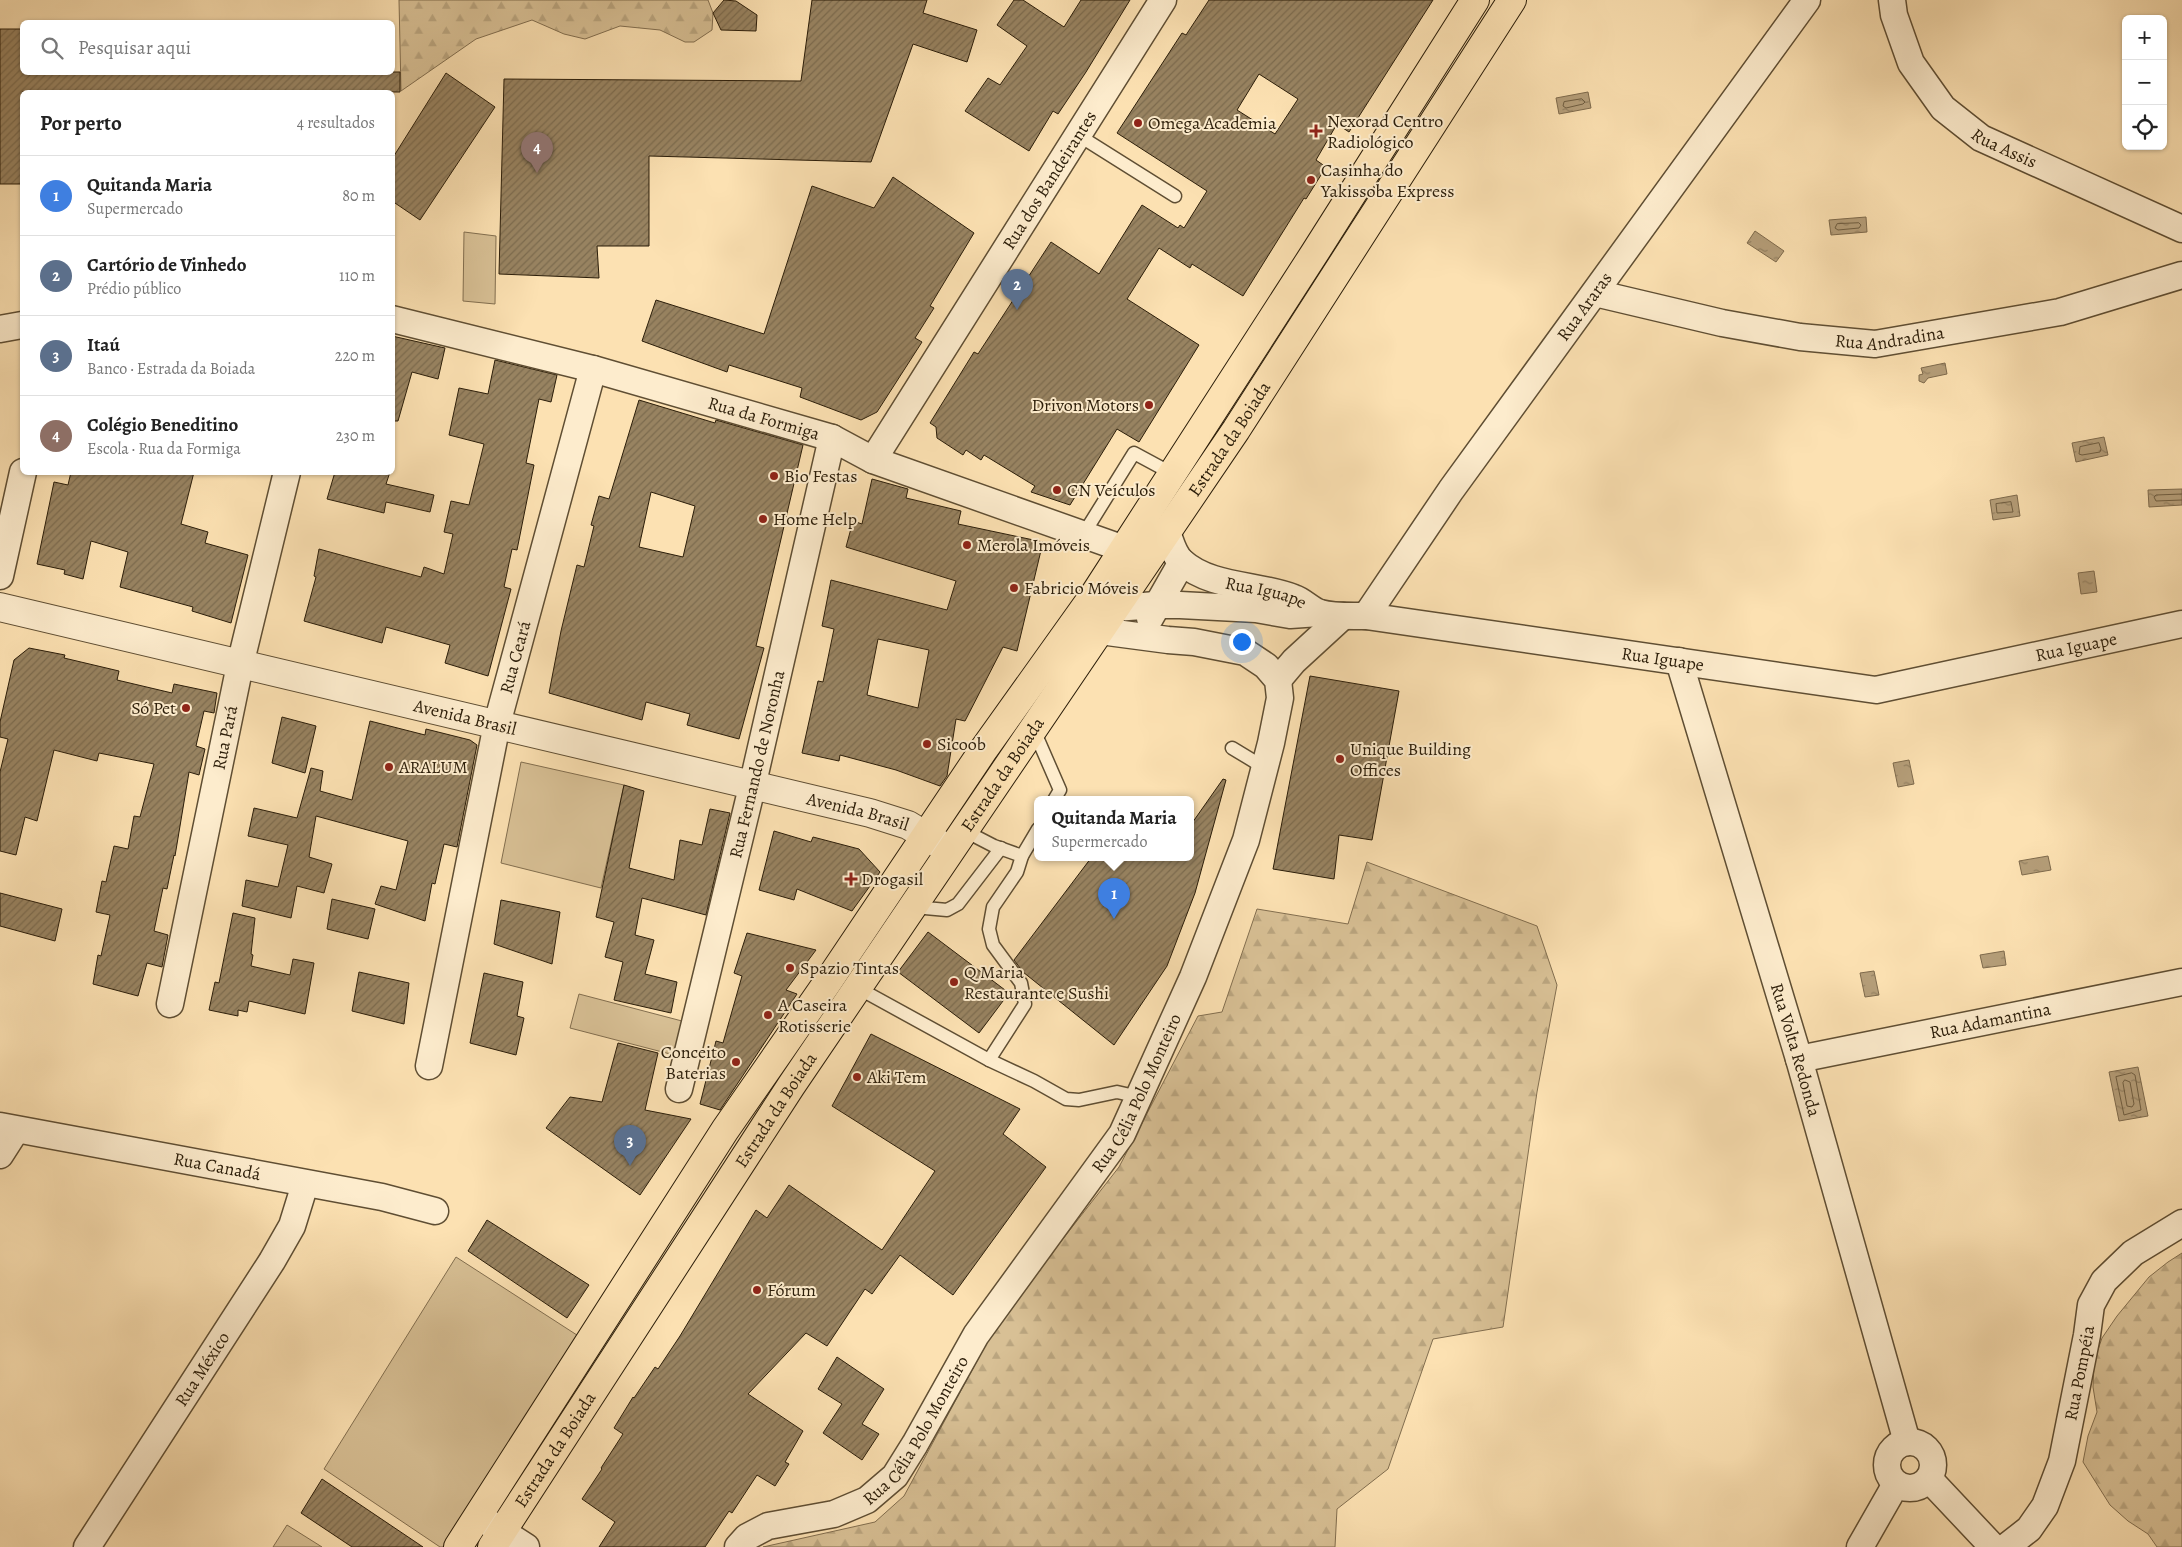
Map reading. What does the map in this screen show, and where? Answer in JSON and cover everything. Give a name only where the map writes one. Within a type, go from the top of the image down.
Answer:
[{"type":"main road","name":"Estrada da Boiada","points":[[458,1547],[725,1130],[926,837],[984,748],[1094,595],[1475,0]]},
{"type":"main road","name":"Estrada da Boiada","points":[[497,1539],[791,1086],[1236,430],[1512,0]]},
{"type":"street","name":"Rua dos Bandeirantes","points":[[873,460],[1163,0]]},
{"type":"street","name":"Rua Araras","points":[[1278,680],[1294,661],[1343,615],[1451,490],[1807,0]]},
{"type":"street","name":"Rua Assis","points":[[1892,0],[1894,15],[1911,63],[1943,108],[1981,138],[2182,229]]},
{"type":"street","name":"Rua Andradina","points":[[1595,293],[1722,323],[1800,337],[1875,344],[2060,312],[2182,275]]},
{"type":"street","name":"Rua da Formiga","points":[[395,320],[593,369],[832,438],[873,460],[1124,549]]},
{"type":"street","points":[[0,329],[20,325]]},
{"type":"street","name":"Rua Ceará","points":[[429,1066],[497,724],[593,369]]},
{"type":"street","name":"Rua Fernando de Noronha","points":[[679,1089],[752,787],[832,438]]},
{"type":"street","points":[[0,576],[22,475]]},
{"type":"street","name":"Rua Pará","points":[[170,1004],[240,665],[287,475]]},
{"type":"street","points":[[1140,636],[1182,562],[1173,550],[1167,532]]},
{"type":"street","name":"Rua Iguape","points":[[1182,562],[1200,573],[1223,582],[1294,598],[1343,615],[1876,690],[2182,624]]},
{"type":"street","points":[[1114,608],[1157,605],[1256,609],[1290,615],[1343,615]]},
{"type":"street","name":"Avenida Brasil","points":[[0,607],[497,724],[752,787],[870,813],[908,825],[926,837],[957,840]]},
{"type":"street","points":[[1100,631],[1194,642],[1245,652],[1266,666],[1278,680]]},
{"type":"street","name":"Rua Volta Redonda","points":[[1679,661],[1799,1059],[1907,1442]]},
{"type":"street","name":"Rua Célia Polo Monteiro","points":[[738,1547],[747,1537],[768,1526],[834,1514],[866,1500],[895,1476],[976,1335],[1122,1134],[1194,977],[1246,840],[1265,768],[1280,698],[1278,680]]},
{"type":"street","name":"Rua Adamantina","points":[[1799,1059],[2182,982]]},
{"type":"street","points":[[0,1155],[8,1128]]},
{"type":"street","name":"Rua Canadá","points":[[8,1128],[382,1197],[435,1211]]},
{"type":"street","name":"Rua México","points":[[87,1547],[272,1261],[292,1226],[306,1184]]},
{"type":"street","name":"Rua Pompéia","points":[[2006,1547],[2029,1529],[2045,1506],[2062,1461],[2087,1335],[2091,1305],[2104,1281],[2134,1253],[2182,1223]]},
{"type":"street","points":[[1907,1442],[1916,1442],[1924,1446],[1934,1462],[1933,1471],[1929,1479],[1922,1486],[1913,1488],[1904,1488],[1896,1484],[1890,1477],[1887,1468],[1887,1459],[1892,1450],[1898,1444],[1907,1442]]},
{"type":"street","points":[[1929,1479],[1993,1547]]},
{"type":"street","points":[[1860,1547],[1896,1484]]},
{"type":"street","points":[[478,1516],[497,1539],[526,1547]]},
{"type":"lane","points":[[1078,135],[1175,196]]},
{"type":"lane","points":[[1083,535],[1134,453],[1173,474]]},
{"type":"lane","points":[[1033,728],[1057,795]]},
{"type":"lane","points":[[1232,748],[1265,768]]},
{"type":"lane","points":[[989,1060],[1025,1004],[1021,983],[993,945],[989,929],[993,907],[1018,872],[1022,856],[1034,836]]},
{"type":"lane","points":[[957,840],[1001,848],[1022,856]]},
{"type":"lane","points":[[914,907],[947,910],[958,904],[1001,848]]},
{"type":"lane","points":[[858,988],[989,1060],[1034,1081],[1066,1099],[1079,1100],[1117,1092],[1139,1097]]},
{"type":"green space","points":[[399,0],[708,0],[713,13],[712,30],[694,42],[685,42],[660,30],[620,26],[585,39],[564,34],[532,20],[476,39],[401,91]]},
{"type":"green space","points":[[464,232],[496,236],[495,304],[463,301]]},
{"type":"green space","points":[[521,762],[624,785],[601,888],[501,863]]},
{"type":"green space","points":[[1367,862],[1537,926],[1557,985],[1537,1092],[1503,1327],[1433,1339],[1388,1469],[1337,1509],[1335,1547],[763,1547],[875,1522],[904,1496],[998,1322],[1119,1167],[1198,1016],[1222,1012],[1257,909],[1348,924]]},
{"type":"green space","points":[[579,994],[682,1021],[674,1055],[570,1028]]},
{"type":"green space","points":[[2182,1253],[2182,1547],[2157,1547],[2148,1534],[2128,1521],[2110,1505],[2083,1462],[2088,1436],[2097,1412],[2093,1387],[2094,1361],[2102,1338],[2117,1316],[2149,1277]]},
{"type":"green space","points":[[456,1257],[580,1337],[443,1547],[440,1547],[324,1469]]},
{"type":"green space","points":[[287,1525],[322,1547],[273,1547]]},
{"type":"water","points":[[1588,92],[1591,108],[1559,114],[1556,98]]},
{"type":"water","points":[[1866,217],[1867,232],[1831,235],[1829,220]]},
{"type":"water","points":[[1755,231],[1784,251],[1776,262],[1747,243]]},
{"type":"water","points":[[1945,363],[1947,374],[1928,378],[1924,383],[1919,381],[1919,375],[1923,374],[1921,368]]},
{"type":"water","points":[[2104,437],[2108,455],[2076,462],[2072,443]]},
{"type":"water","points":[[2182,489],[2182,505],[2149,507],[2148,490]]},
{"type":"water","points":[[2017,495],[2020,516],[1993,520],[1990,500]]},
{"type":"water","points":[[2094,571],[2097,592],[2081,594],[2078,573]]},
{"type":"water","points":[[1909,760],[1914,784],[1898,787],[1893,763]]},
{"type":"water","points":[[2048,856],[2051,870],[2022,875],[2019,861]]},
{"type":"water","points":[[2004,951],[2006,965],[1983,968],[1980,955]]},
{"type":"water","points":[[1874,971],[1879,995],[1865,997],[1860,973]]},
{"type":"water","points":[[2138,1067],[2148,1116],[2119,1121],[2109,1072]]},
{"type":"building","points":[[724,0],[736,1],[757,15],[756,31],[721,30],[713,13]]},
{"type":"building","points":[[812,0],[927,0],[923,13],[977,30],[967,62],[913,44],[871,162],[649,156],[649,246],[597,246],[599,278],[499,274],[504,79],[801,81]]},
{"type":"building","points":[[1014,0],[1023,0],[1064,27],[1081,0],[1130,0],[1058,114],[1053,111],[1029,151],[965,111],[988,78],[1000,85],[1027,46],[997,25]]},
{"type":"building","points":[[1209,0],[1433,0],[1349,132],[1337,124],[1316,160],[1326,167],[1306,199],[1304,198],[1243,296],[1192,264],[1190,268],[1159,248],[1127,299],[1199,345],[1139,442],[1117,429],[1070,505],[1031,492],[1035,486],[984,455],[981,460],[966,450],[963,455],[937,438],[936,427],[930,423],[974,352],[978,354],[1051,242],[1099,274],[1142,205],[1178,228],[1180,225],[1184,228],[1207,191],[1117,133],[1182,33],[1186,35]],"holes":[[[1259,74],[1298,99],[1275,134],[1237,110]]]},
{"type":"building","points":[[0,29],[20,29],[20,75],[395,75],[395,72],[400,72],[400,92],[395,92],[395,90],[20,90],[20,184],[0,184]]},
{"type":"building","points":[[446,73],[495,107],[420,220],[395,203],[395,154]]},
{"type":"building","points":[[893,177],[974,233],[930,306],[934,308],[915,338],[922,342],[877,412],[861,420],[800,397],[802,388],[729,365],[727,372],[642,341],[656,300],[764,334],[812,186],[874,208]]},
{"type":"building","points":[[395,337],[445,348],[438,379],[412,372],[398,421],[395,421]]},
{"type":"building","points":[[495,360],[557,375],[551,402],[539,399],[526,463],[534,465],[517,550],[512,549],[504,587],[511,589],[488,676],[445,663],[450,645],[386,627],[382,643],[304,621],[316,577],[314,576],[319,549],[421,577],[424,567],[444,574],[453,534],[444,532],[451,501],[469,505],[484,444],[449,435],[459,388],[488,394]]},
{"type":"building","points":[[639,400],[715,423],[716,420],[803,445],[756,646],[764,648],[739,739],[687,725],[690,714],[646,702],[642,720],[549,693],[561,631],[577,565],[584,567],[594,526],[591,525],[599,496],[609,499]],"holes":[[[651,492],[695,506],[683,557],[639,547]]]},
{"type":"building","points":[[70,475],[193,475],[181,524],[208,532],[205,543],[248,555],[231,623],[192,611],[193,607],[120,587],[128,552],[91,541],[83,579],[64,574],[65,570],[37,564],[54,482],[68,485]]},
{"type":"building","points":[[334,475],[389,475],[386,484],[434,495],[430,512],[386,502],[384,513],[327,499]]},
{"type":"building","points":[[872,479],[908,489],[906,498],[961,511],[958,524],[1043,542],[1017,651],[1003,647],[965,721],[956,719],[947,776],[940,786],[896,770],[840,755],[839,761],[802,753],[818,681],[823,682],[834,629],[822,626],[831,580],[947,610],[956,581],[846,547],[853,521],[862,524]],"holes":[[[878,639],[929,650],[918,708],[867,695]]]},
{"type":"building","points":[[29,648],[65,655],[64,658],[119,671],[117,680],[172,693],[174,684],[217,693],[214,713],[204,711],[196,746],[205,749],[199,775],[189,772],[175,856],[167,889],[163,888],[154,931],[168,935],[162,967],[147,963],[138,996],[93,984],[98,955],[101,956],[110,915],[96,912],[102,881],[106,882],[114,846],[128,849],[134,816],[140,817],[154,764],[99,753],[97,761],[54,750],[37,821],[25,817],[16,855],[0,851],[0,772],[8,739],[0,737],[0,722],[14,660]]},
{"type":"building","name":"Unique Building Offices","points":[[1310,676],[1399,691],[1372,840],[1339,835],[1334,879],[1273,869]]},
{"type":"building","points":[[282,717],[316,726],[305,773],[272,763]]},
{"type":"building","points":[[370,721],[425,735],[426,729],[470,740],[477,745],[457,847],[444,844],[435,884],[432,883],[425,921],[375,904],[381,886],[396,890],[408,841],[316,816],[309,857],[332,864],[324,893],[297,886],[291,918],[242,906],[246,880],[278,887],[288,845],[248,836],[254,808],[297,818],[311,768],[323,771],[320,791],[352,800]]},
{"type":"building","points":[[1223,779],[1226,780],[1195,893],[1167,966],[1114,1045],[1023,972],[1014,960],[1089,861],[1194,861],[1194,820]]},
{"type":"building","points":[[624,785],[644,791],[629,868],[674,880],[680,840],[702,845],[710,809],[730,813],[706,915],[642,898],[635,935],[654,940],[645,974],[677,982],[671,1013],[614,1000],[623,962],[605,957],[614,922],[596,917]]},
{"type":"building","points":[[774,831],[811,842],[813,837],[859,849],[880,872],[852,911],[797,889],[794,900],[759,890]]},
{"type":"building","points":[[0,893],[62,909],[55,941],[0,926]]},
{"type":"building","points":[[332,899],[375,909],[368,939],[327,929]]},
{"type":"building","points":[[501,900],[560,912],[552,964],[494,944]]},
{"type":"building","points":[[233,913],[255,918],[251,966],[290,975],[293,959],[314,963],[305,1014],[249,1001],[247,1012],[238,1010],[238,1016],[209,1010],[215,982],[219,983]]},
{"type":"building","name":"Q Maria Restaurante e Sushi","points":[[928,932],[1009,993],[979,1033],[898,972]]},
{"type":"building","points":[[747,933],[816,950],[786,990],[797,994],[720,1110],[700,1104],[716,1041],[723,1043],[742,976],[734,973]]},
{"type":"building","points":[[359,972],[409,983],[404,1024],[352,1011]]},
{"type":"building","points":[[484,973],[523,982],[517,1016],[524,1018],[516,1055],[470,1043]]},
{"type":"building","points":[[871,1034],[1020,1109],[1003,1134],[1046,1167],[953,1295],[900,1255],[872,1294],[865,1289],[827,1346],[806,1333],[748,1394],[803,1431],[785,1462],[789,1464],[775,1486],[757,1475],[732,1513],[729,1511],[705,1547],[599,1547],[615,1522],[582,1499],[623,1434],[614,1428],[633,1397],[655,1367],[658,1369],[680,1336],[756,1210],[767,1218],[789,1185],[882,1250],[935,1171],[832,1106]]},
{"type":"building","points":[[618,1043],[658,1053],[645,1110],[691,1119],[640,1195],[546,1128],[570,1097],[602,1102]]},
{"type":"building","points":[[487,1220],[589,1285],[567,1318],[468,1251]]},
{"type":"building","points":[[837,1357],[884,1389],[862,1424],[879,1434],[862,1460],[823,1433],[842,1404],[818,1389]]},
{"type":"building","points":[[322,1479],[423,1547],[352,1547],[301,1513]]},
{"type":"place","name":"Omega Academia","points":[[1138,123]]},
{"type":"place","name":"Nexorad Centro Radiológico","points":[[1316,131]]},
{"type":"place","name":"Colégio Beneditino","points":[[537,173]]},
{"type":"place","name":"Casinha do Yakissoba Express","points":[[1311,180]]},
{"type":"place","name":"Cartório de Vinhedo","points":[[1017,310]]},
{"type":"place","name":"Drivon Motors","points":[[1149,405]]},
{"type":"place","name":"Bio Festas","points":[[774,476]]},
{"type":"place","name":"CN Veículos","points":[[1057,490]]},
{"type":"place","name":"Home Help","points":[[763,519]]},
{"type":"place","name":"Merola Imóveis","points":[[967,545]]},
{"type":"place","name":"Fabricio Móveis","points":[[1014,588]]},
{"type":"place","name":"Só Pet","points":[[186,708]]},
{"type":"place","name":"Sicoob","points":[[927,744]]},
{"type":"place","name":"Unique Building Offices","points":[[1340,759]]},
{"type":"place","name":"ARALUM","points":[[389,767]]},
{"type":"place","name":"Drogasil","points":[[851,879]]},
{"type":"place","name":"Quitanda Maria","points":[[1114,919]]},
{"type":"place","name":"Spazio Tintas","points":[[790,968]]},
{"type":"place","name":"Q Maria Restaurante e Sushi","points":[[954,982]]},
{"type":"place","name":"A Caseira Rotisserie","points":[[768,1015]]},
{"type":"place","name":"Conceito Baterias","points":[[736,1062]]},
{"type":"place","name":"Aki Tem","points":[[857,1077]]},
{"type":"place","name":"Itaú","points":[[630,1166]]},
{"type":"place","name":"Fórum","points":[[757,1290]]}]
